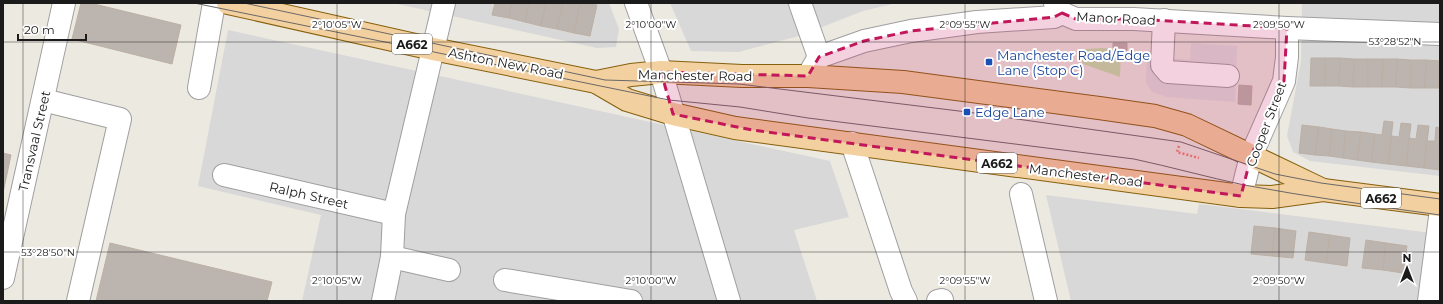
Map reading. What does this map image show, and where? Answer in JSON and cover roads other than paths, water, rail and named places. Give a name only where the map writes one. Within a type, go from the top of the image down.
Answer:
[{"type":"main road","name":"Ashton New Road","points":[[228,3],[434,49],[596,82]]},
{"type":"main road","name":"Manchester Road","points":[[596,82],[631,74],[661,72],[742,76],[808,76],[903,82],[1148,115],[1186,125],[1323,190]]},
{"type":"main road","name":"Manchester Road","points":[[596,82],[627,100],[673,114],[735,128],[1241,196],[1272,197],[1323,190],[1440,205]]},
{"type":"street","name":"Transvaal Street","points":[[3,278],[64,3]]},
{"type":"street","points":[[199,88],[214,3]]},
{"type":"street","points":[[383,301],[392,257],[394,214],[444,3]]},
{"type":"street","points":[[636,3],[661,72],[729,301]]},
{"type":"street","name":"Manor Road","points":[[819,58],[840,48],[864,41],[912,31],[977,22],[1054,16],[1059,8],[1076,19],[1164,20],[1287,28],[1440,34]]},
{"type":"street","points":[[803,12],[819,58],[808,76]]},
{"type":"street","points":[[1164,20],[1162,65],[1168,72],[1228,76]]},
{"type":"street","name":"Cooper Street","points":[[1241,196],[1251,156],[1284,81],[1287,57],[1287,28]]},
{"type":"street","points":[[43,100],[120,119],[78,301]]},
{"type":"street","points":[[852,143],[906,301]]},
{"type":"street","name":"Ralph Street","points":[[224,175],[394,214]]},
{"type":"street","points":[[1021,194],[1046,301]]},
{"type":"street","points":[[1429,301],[1440,217]]},
{"type":"street","points":[[392,257],[449,270]]},
{"type":"street","points":[[505,280],[631,301]]},
{"type":"tram line","points":[[194,3],[669,100],[740,107],[808,118],[1134,159],[1244,185],[1440,215]]},
{"type":"tram line","points":[[244,3],[605,80],[739,84],[967,112],[1181,142],[1275,174],[1321,183],[1440,199]]},
{"type":"place","name":"Manchester Road/Edge Lane (Stop C)","points":[[989,62]]},
{"type":"place","name":"Edge Lane","points":[[967,112]]}]
